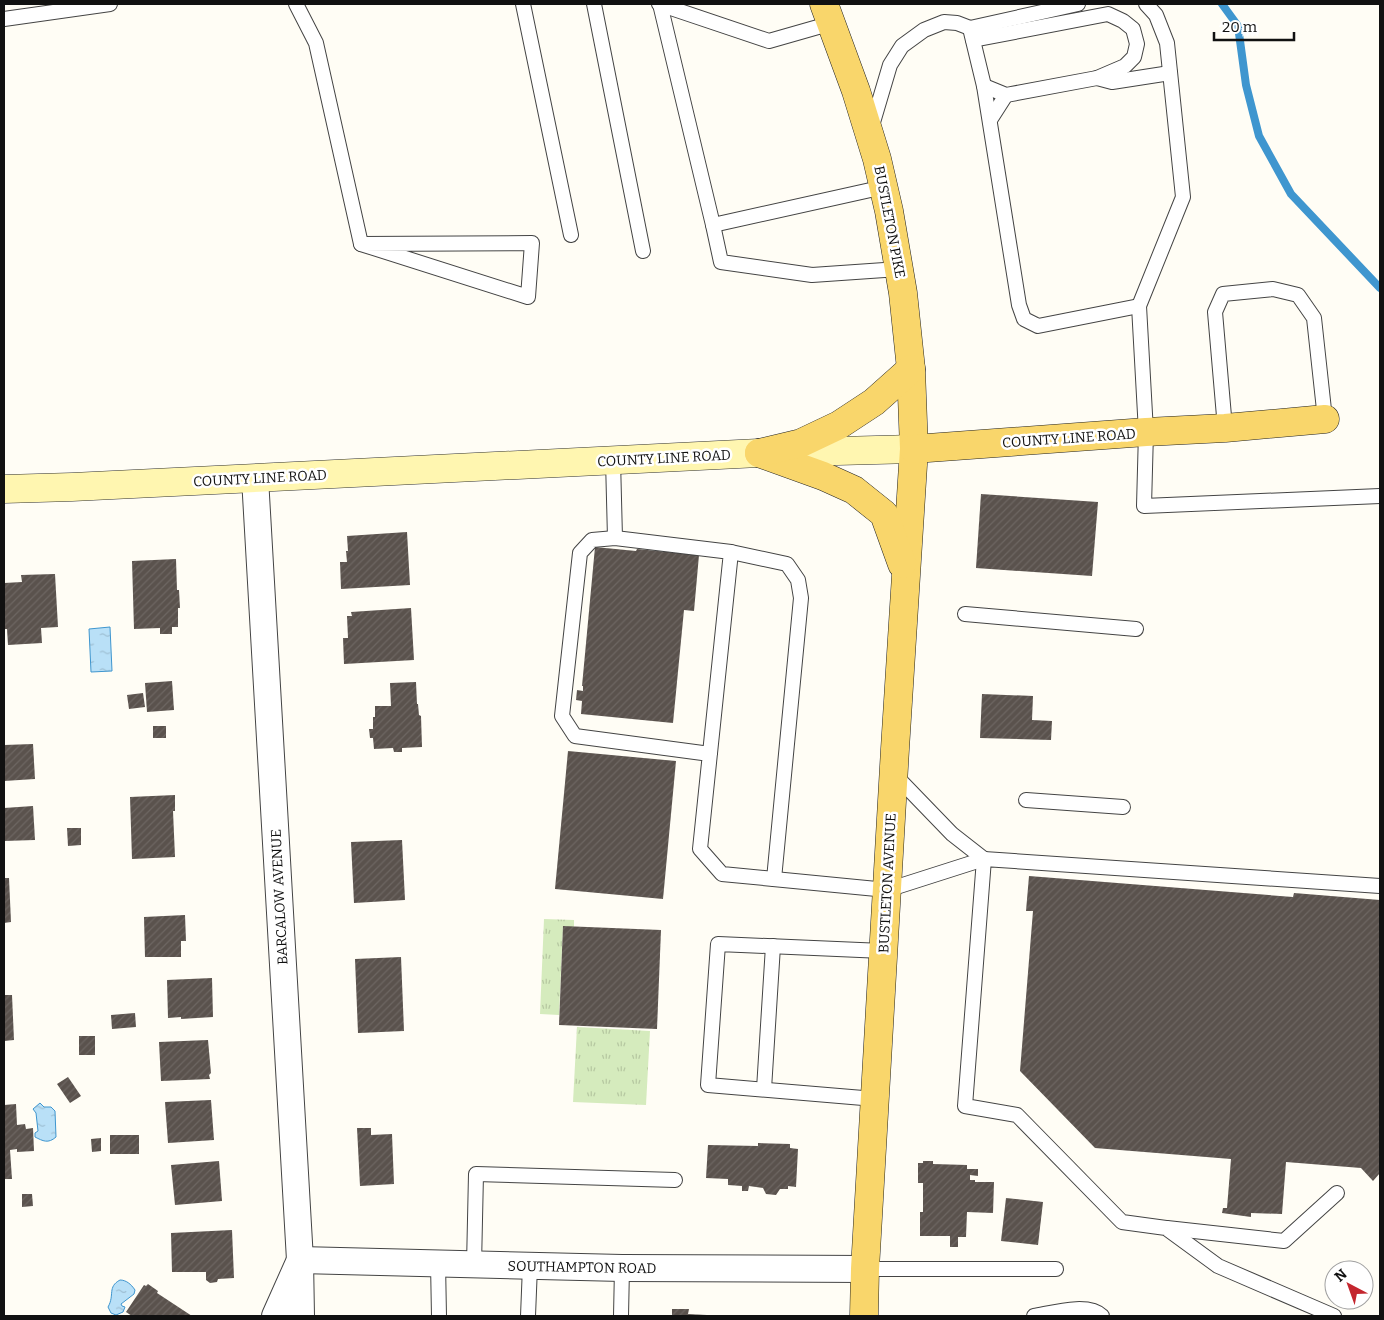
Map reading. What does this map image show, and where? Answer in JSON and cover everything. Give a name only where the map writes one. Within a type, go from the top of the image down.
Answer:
[{"type":"main road","name":"BUSTLETON PIKE","points":[[828,14],[852,77],[870,134],[889,211],[903,293],[911,369],[914,449]]},
{"type":"main road","points":[[759,453],[801,443],[839,425],[874,402],[911,369]]},
{"type":"main road","name":"COUNTY LINE ROAD","points":[[4,489],[759,453],[914,449],[1325,420]]},
{"type":"main road","name":"BUSTLETON AVENUE","points":[[864,1316],[883,951],[914,449]]},
{"type":"main road","points":[[759,453],[854,490],[884,514],[906,575]]},
{"type":"street","name":"BARCALOW AVENUE","points":[[255,478],[302,1316]]},
{"type":"street","name":"SOUTHAMPTON ROAD","points":[[300,1260],[622,1268],[865,1269]]},
{"type":"street","points":[[275,1316],[300,1260]]},
{"type":"lane","points":[[4,19],[110,4]]},
{"type":"lane","points":[[296,4],[316,43],[362,244]]},
{"type":"lane","points":[[523,4],[571,235]]},
{"type":"lane","points":[[594,4],[643,251]]},
{"type":"lane","points":[[659,4],[769,41],[828,14]]},
{"type":"lane","points":[[659,4],[721,262],[812,275],[899,269]]},
{"type":"lane","points":[[971,34],[1078,4]]},
{"type":"lane","points":[[1146,4],[1156,15],[1167,43],[1183,197],[1138,306],[1146,432],[1144,506],[1380,496]]},
{"type":"lane","points":[[971,34],[1108,14],[1123,21],[1133,29],[1137,44],[1134,57],[1125,66],[1097,78],[1006,95],[984,86]]},
{"type":"lane","points":[[870,134],[890,65],[902,46],[924,30],[944,22],[957,23],[971,34],[984,86],[1019,305],[1024,319],[1038,326],[1138,306]]},
{"type":"lane","points":[[1097,78],[1112,82],[1170,73]]},
{"type":"lane","points":[[990,120],[1006,95]]},
{"type":"lane","points":[[712,225],[884,187]]},
{"type":"lane","points":[[532,243],[528,297],[454,273],[362,244],[532,243]]},
{"type":"lane","points":[[1225,428],[1215,312],[1223,294],[1273,289],[1298,295],[1314,318],[1325,420]]},
{"type":"lane","points":[[613,460],[615,538]]},
{"type":"lane","points":[[710,754],[575,736],[562,716],[580,553],[592,540],[615,538],[731,552],[786,564],[798,580],[801,598],[774,879]]},
{"type":"lane","points":[[731,552],[700,849],[722,874],[887,890],[984,859],[1380,886]]},
{"type":"lane","points":[[965,614],[1136,629]]},
{"type":"lane","points":[[894,774],[952,834],[984,859]]},
{"type":"lane","points":[[1026,800],[1123,807]]},
{"type":"lane","points":[[984,859],[965,1106],[1016,1115],[1122,1222],[1284,1241],[1337,1193]]},
{"type":"lane","points":[[875,1099],[708,1084],[718,944],[883,951]]},
{"type":"lane","points":[[764,1089],[773,946]]},
{"type":"lane","points":[[474,1264],[476,1174],[675,1180]]},
{"type":"lane","points":[[1166,1228],[1218,1266],[1334,1316]]},
{"type":"lane","points":[[438,1263],[439,1316]]},
{"type":"lane","points":[[528,1316],[530,1266]]},
{"type":"lane","points":[[621,1316],[622,1268]]},
{"type":"lane","points":[[865,1269],[1056,1269]]},
{"type":"lane","points":[[1034,1316],[1082,1308],[1099,1313],[1102,1316]]},
{"type":"green space","points":[[544,919],[574,920],[574,927],[563,927],[559,1015],[540,1014]]},
{"type":"green space","points":[[577,1027],[650,1031],[646,1105],[573,1102]]},
{"type":"water","points":[[110,627],[112,671],[91,672],[89,629]]},
{"type":"water","points":[[40,1103],[44,1107],[51,1107],[55,1111],[56,1137],[48,1141],[35,1137],[35,1133],[38,1131],[36,1113],[33,1109]]},
{"type":"water","points":[[120,1280],[128,1283],[135,1290],[134,1294],[121,1304],[125,1307],[123,1312],[116,1315],[111,1313],[108,1307],[112,1288]]},
{"type":"building","points":[[981,494],[1098,502],[1092,576],[976,568]]},
{"type":"building","points":[[407,532],[410,585],[341,589],[340,562],[347,562],[347,536]]},
{"type":"building","points":[[595,547],[699,555],[694,611],[684,610],[673,723],[581,714],[582,701],[576,700],[577,690],[583,691]]},
{"type":"building","points":[[176,559],[177,590],[179,590],[180,608],[178,608],[178,627],[172,627],[172,634],[160,634],[160,628],[134,629],[132,561]]},
{"type":"building","points":[[55,574],[58,627],[41,628],[42,643],[8,645],[7,629],[4,629],[4,583],[22,582],[21,575]]},
{"type":"building","points":[[411,608],[414,660],[344,664],[343,638],[348,638],[347,616],[352,616],[351,612]]},
{"type":"building","points":[[172,681],[174,710],[147,712],[145,683]]},
{"type":"building","points":[[416,682],[417,704],[419,715],[421,716],[422,747],[402,748],[402,752],[394,752],[393,748],[374,749],[373,738],[370,738],[369,729],[373,729],[375,706],[391,706],[390,683]]},
{"type":"building","points":[[143,693],[145,707],[129,709],[127,695]]},
{"type":"building","points":[[982,694],[1033,696],[1032,720],[1052,721],[1051,740],[980,738]]},
{"type":"building","points":[[153,726],[166,726],[166,738],[153,738]]},
{"type":"building","points":[[33,744],[35,779],[4,781],[4,745]]},
{"type":"building","points":[[568,751],[676,761],[663,899],[555,889]]},
{"type":"building","points":[[175,795],[175,811],[173,811],[175,857],[132,859],[130,797]]},
{"type":"building","points":[[33,806],[35,840],[4,841],[4,808]]},
{"type":"building","points":[[67,828],[81,828],[81,845],[68,846]]},
{"type":"building","points":[[402,840],[405,900],[354,903],[351,842]]},
{"type":"building","points":[[1029,876],[1293,897],[1294,893],[1380,900],[1380,1173],[1373,1181],[1361,1168],[1286,1162],[1282,1214],[1251,1213],[1251,1217],[1222,1213],[1223,1208],[1227,1208],[1231,1159],[1095,1148],[1020,1071],[1033,911],[1026,911]]},
{"type":"building","points":[[4,878],[9,878],[11,922],[4,923]]},
{"type":"building","points":[[185,915],[186,941],[181,941],[181,957],[145,957],[144,917]]},
{"type":"building","points":[[563,926],[661,930],[657,1029],[559,1025]]},
{"type":"building","points":[[401,957],[404,1031],[358,1033],[355,959]]},
{"type":"building","points":[[212,978],[213,1017],[168,1018],[167,980]]},
{"type":"building","points":[[4,995],[12,995],[14,1040],[4,1041]]},
{"type":"building","points":[[135,1013],[136,1027],[112,1029],[111,1015]]},
{"type":"building","points":[[79,1036],[95,1036],[95,1055],[79,1055]]},
{"type":"building","points":[[208,1040],[210,1079],[161,1081],[159,1042]]},
{"type":"building","points":[[68,1077],[81,1096],[70,1103],[57,1084]]},
{"type":"building","points":[[211,1100],[214,1140],[168,1143],[165,1102]]},
{"type":"building","points":[[16,1104],[17,1125],[25,1124],[26,1129],[33,1128],[34,1151],[17,1152],[17,1149],[10,1150],[12,1179],[4,1179],[4,1105]]},
{"type":"building","points":[[357,1128],[371,1128],[371,1135],[392,1134],[394,1184],[360,1186]]},
{"type":"building","points":[[110,1135],[139,1135],[139,1154],[110,1154]]},
{"type":"building","points":[[101,1138],[101,1151],[92,1152],[91,1139]]},
{"type":"building","points":[[758,1143],[790,1144],[790,1148],[798,1149],[796,1187],[788,1186],[788,1189],[780,1189],[776,1195],[766,1194],[763,1188],[749,1186],[748,1191],[742,1191],[742,1186],[728,1185],[728,1179],[706,1178],[708,1145],[758,1146]]},
{"type":"building","points":[[219,1161],[222,1201],[175,1205],[171,1165]]},
{"type":"building","points":[[923,1161],[933,1161],[933,1164],[967,1165],[967,1169],[978,1169],[978,1176],[970,1175],[970,1180],[975,1180],[975,1182],[994,1182],[993,1213],[967,1212],[966,1237],[958,1237],[958,1247],[950,1247],[950,1236],[920,1236],[920,1212],[923,1212],[923,1183],[918,1183],[918,1163],[923,1163]]},
{"type":"building","points":[[22,1194],[32,1194],[33,1206],[22,1207]]},
{"type":"building","points":[[1006,1198],[1043,1202],[1038,1245],[1001,1241]]},
{"type":"building","points":[[232,1230],[234,1278],[218,1279],[217,1282],[210,1283],[206,1280],[206,1272],[172,1272],[171,1233]]},
{"type":"building","points":[[148,1284],[158,1291],[157,1293],[192,1316],[132,1316],[126,1312],[144,1285]]},
{"type":"building","points":[[672,1309],[689,1309],[688,1314],[707,1316],[672,1316]]},
{"type":"waterway","points":[[1222,4],[1238,26],[1246,85],[1259,136],[1291,194],[1380,288]]}]
